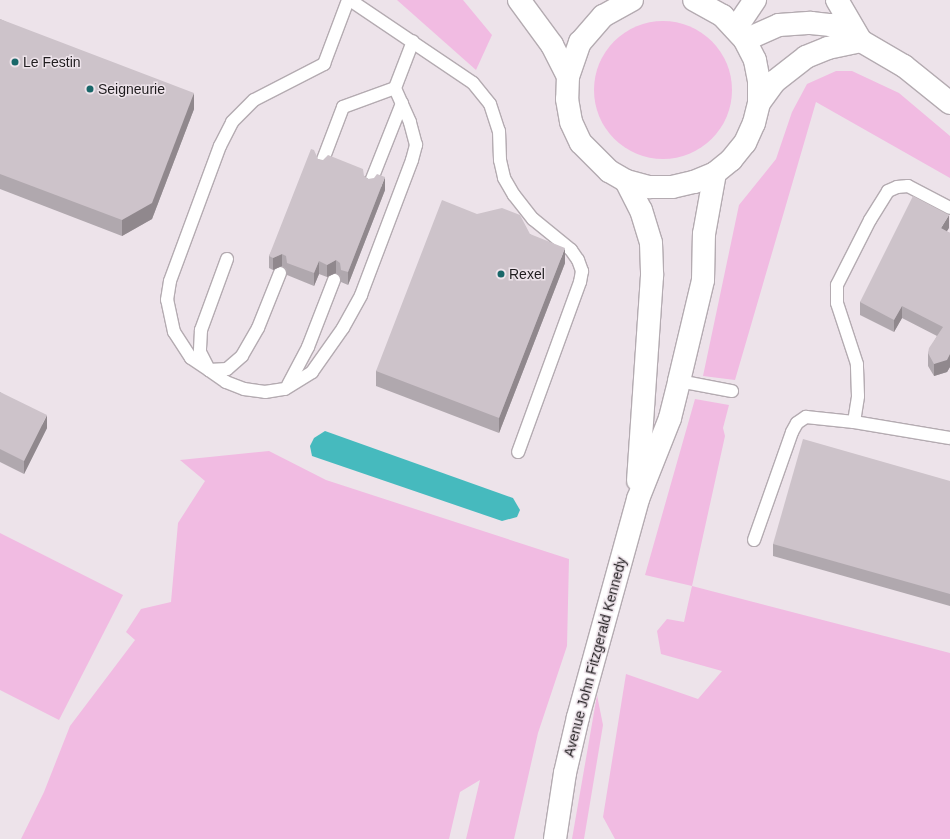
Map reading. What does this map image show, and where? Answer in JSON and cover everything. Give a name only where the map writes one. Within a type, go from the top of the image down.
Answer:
[{"type":"main road","points":[[519,0],[552,45],[568,76]]},
{"type":"main road","points":[[632,0],[603,16],[590,28],[572,58],[568,76],[567,99],[571,122],[581,143],[609,171],[626,181],[649,187],[672,187],[694,182],[715,173],[731,160],[745,143],[754,123],[759,103],[759,81],[755,60],[741,34],[713,9],[694,0]]},
{"type":"main road","points":[[741,34],[755,0]]},
{"type":"main road","points":[[837,0],[862,41]]},
{"type":"main road","points":[[741,34],[779,25],[811,23],[831,25],[862,41],[904,66],[950,102]]},
{"type":"main road","points":[[759,103],[775,81],[806,57],[828,48],[862,41]]},
{"type":"main road","name":"Avenue John Fitzgerald Kennedy","points":[[555,839],[557,816],[578,718],[638,498],[670,418],[679,381],[703,280],[704,234],[715,173]]},
{"type":"main road","name":"Avenue John Fitzgerald Kennedy","points":[[626,181],[641,210],[651,243],[652,276],[641,412],[638,498]]},
{"type":"main road","name":"Avenue John Fitzgerald Kennedy","points":[[548,839],[557,816]]},
{"type":"lane","points":[[413,41],[395,88],[402,103],[416,145],[360,295],[326,356],[312,372],[285,389],[265,392],[244,389],[226,382],[190,358],[174,332],[167,300],[170,281],[220,146],[232,122],[254,100],[324,64],[349,0],[413,41],[473,83],[490,104],[499,131],[500,160],[504,178],[533,219],[571,250],[582,271],[580,282],[518,452]]},
{"type":"lane","points":[[321,165],[344,106],[395,88]]},
{"type":"lane","points":[[370,184],[402,103]]},
{"type":"lane","points":[[854,422],[858,396],[857,364],[837,303],[837,285],[870,220],[888,191],[897,187],[908,186],[950,208]]},
{"type":"lane","points":[[209,370],[200,352],[200,330],[227,259]]},
{"type":"lane","points":[[209,370],[227,369],[242,356],[258,328],[280,272]]},
{"type":"lane","points":[[285,389],[299,368],[334,280]]},
{"type":"lane","points":[[679,381],[732,391]]},
{"type":"lane","points":[[754,540],[797,424],[806,417],[854,422],[950,438]]},
{"type":"shaded area","points":[[397,0],[463,0],[492,35],[476,70]]},
{"type":"shaded area","points":[[663,21],[683,24],[701,33],[716,47],[729,70],[732,90],[729,110],[720,128],[706,143],[683,156],[663,159],[643,156],[625,147],[610,133],[597,110],[594,90],[597,70],[606,52],[620,37],[643,24]]},
{"type":"shaded area","points":[[836,71],[852,71],[899,93],[950,136],[950,178],[816,102],[735,380],[703,376],[739,205],[776,159],[792,112],[807,84]]},
{"type":"shaded area","points":[[695,399],[729,405],[723,428],[725,436],[692,586],[645,575]]},
{"type":"shaded area","points":[[269,451],[326,480],[569,559],[567,646],[538,733],[514,839],[466,839],[480,780],[460,792],[449,839],[21,839],[44,792],[70,726],[135,640],[126,632],[141,609],[171,602],[178,523],[205,481],[180,460]]},
{"type":"shaded area","points":[[0,533],[123,595],[59,720],[0,690]]},
{"type":"shaded area","points":[[692,586],[950,653],[950,839],[615,839],[603,817],[626,674],[698,699],[722,671],[661,654],[657,631],[667,619],[684,622]]},
{"type":"shaded area","points":[[597,695],[603,725],[584,839],[572,839]]},
{"type":"water","points":[[325,431],[513,498],[520,510],[517,517],[502,521],[312,456],[310,446],[314,438]]},
{"type":"building","points":[[0,19],[194,93],[152,203],[122,220],[0,174]]},
{"type":"building","points":[[311,149],[314,150],[318,159],[323,160],[328,155],[363,169],[364,176],[368,179],[374,178],[377,174],[385,177],[348,272],[341,270],[340,263],[336,260],[327,265],[319,261],[314,273],[287,263],[286,256],[282,254],[273,258],[269,256]]},
{"type":"building","points":[[913,196],[949,215],[941,228],[950,233],[950,354],[947,360],[934,364],[928,353],[929,348],[943,327],[902,306],[894,320],[860,302]]},
{"type":"building","points":[[442,200],[477,214],[502,208],[520,215],[530,234],[565,248],[499,418],[376,371]]},
{"type":"building","points":[[0,392],[47,415],[24,461],[0,449]]},
{"type":"building","points":[[803,439],[950,481],[950,594],[773,544]]},
{"type":"place","name":"Le Festin","points":[[15,62]]},
{"type":"place","name":"Seigneurie","points":[[90,89]]},
{"type":"place","name":"Rexel","points":[[501,274]]}]
